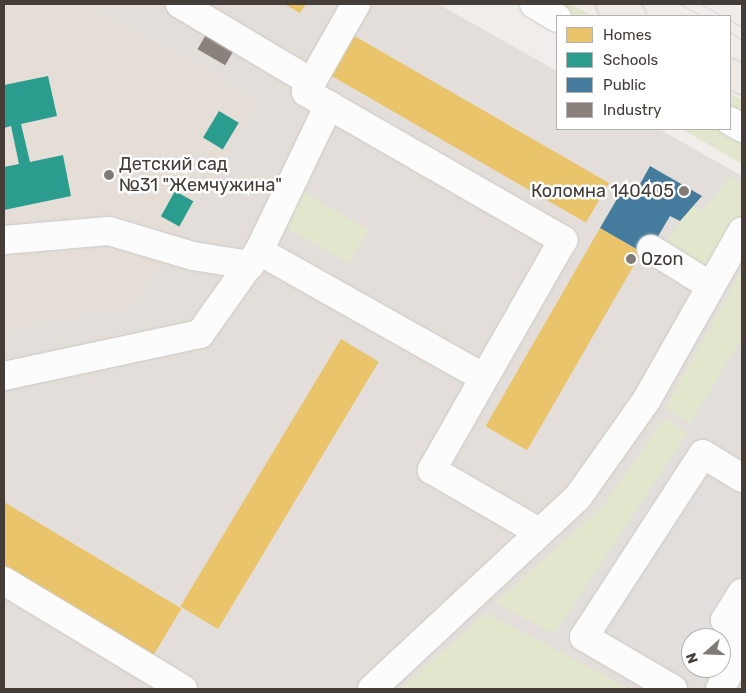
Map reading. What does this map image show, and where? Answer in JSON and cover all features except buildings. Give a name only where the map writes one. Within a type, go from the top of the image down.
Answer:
[{"type":"main road","points":[[610,4],[630,15]]},
{"type":"main road","points":[[731,74],[742,80]]},
{"type":"street","points":[[180,4],[311,82]]},
{"type":"street","points":[[356,4],[306,92],[563,240],[432,470],[539,532]]},
{"type":"street","points":[[534,4],[556,17]]},
{"type":"street","points":[[4,376],[200,334],[254,258],[329,106]]},
{"type":"street","points":[[731,122],[742,128]]},
{"type":"street","points":[[4,240],[109,231],[193,256],[254,258],[484,378]]},
{"type":"street","points":[[372,689],[578,496],[611,452],[742,231]]},
{"type":"street","points":[[651,249],[711,286]]},
{"type":"street","points":[[673,689],[584,637],[703,454],[742,478]]},
{"type":"street","points":[[4,581],[183,689]]},
{"type":"street","points":[[720,689],[742,648],[725,620],[742,593]]},
{"type":"shaded area","points":[[4,4],[438,4],[556,70],[556,130],[661,130],[742,176],[742,689],[4,689]]},
{"type":"shaded area","name":"Детский сад №31 \"Жемчужина\"","points":[[4,4],[86,4],[259,101],[135,304],[4,330]]},
{"type":"shaded area","points":[[742,338],[742,447],[693,419]]},
{"type":"shaded area","points":[[687,434],[742,466],[742,676],[735,689],[652,689],[555,634]]},
{"type":"green space","points":[[552,4],[571,4],[591,15],[559,15]]},
{"type":"green space","points":[[731,94],[742,100],[742,117],[731,111]]},
{"type":"green space","points":[[684,130],[720,130],[742,143],[742,164]]},
{"type":"green space","points":[[730,177],[742,185],[742,211],[718,253],[703,267],[672,250],[669,239],[690,206],[702,210]]},
{"type":"green space","points":[[301,191],[369,230],[349,264],[282,225]]},
{"type":"green space","points":[[742,270],[742,338],[691,424],[665,408]]},
{"type":"green space","points":[[665,417],[687,434],[555,634],[495,603],[602,507]]},
{"type":"green space","points":[[486,613],[604,675],[628,689],[400,689]]},
{"type":"tram line","points":[[680,4],[700,15]]},
{"type":"tram line","points":[[701,4],[721,15]]},
{"type":"tram line","points":[[731,21],[742,27]]},
{"type":"tram line","points":[[731,33],[742,40]]},
{"type":"place","name":"Детский сад №31 \"Жемчужина\"","points":[[109,175]]},
{"type":"place","name":"Коломна 140405","points":[[684,191]]},
{"type":"place","name":"Ozon","points":[[631,259]]}]
